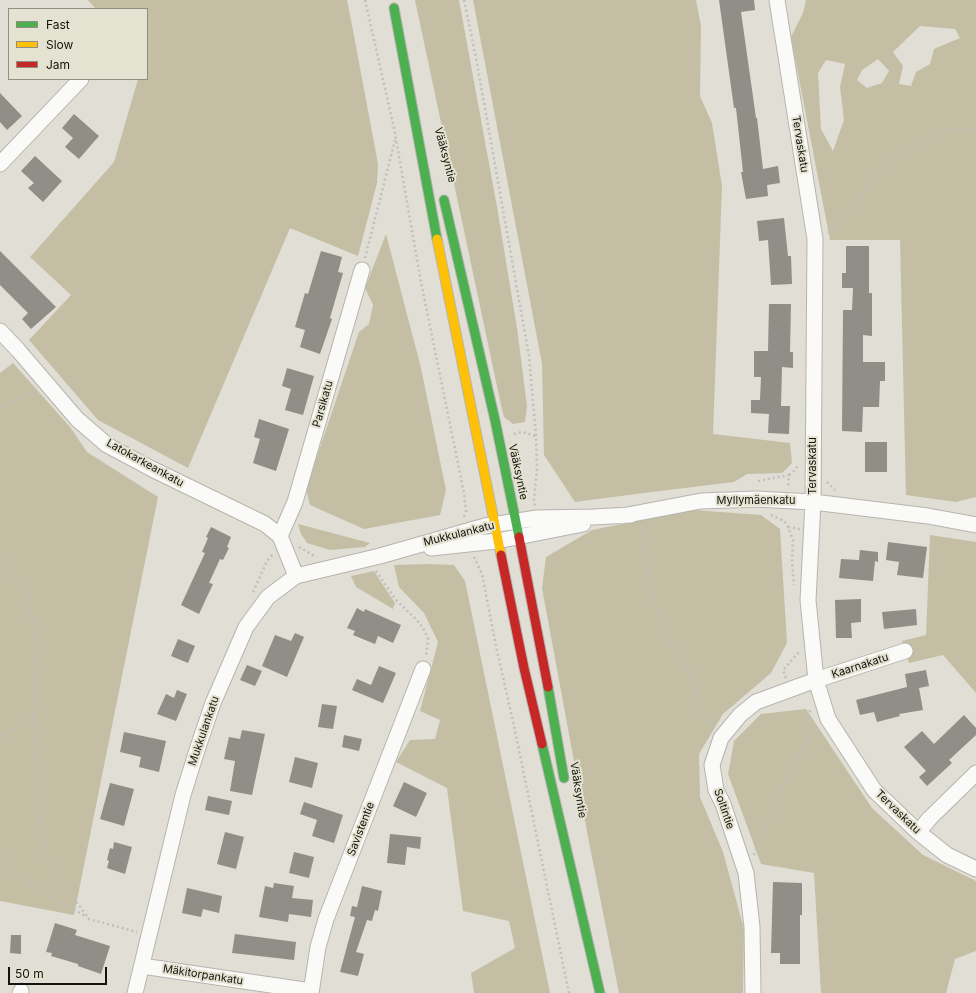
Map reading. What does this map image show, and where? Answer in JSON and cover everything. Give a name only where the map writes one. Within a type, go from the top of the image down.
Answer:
[{"type":"highway","name":"Vääksyntie","points":[[393,4],[426,130]]},
{"type":"highway","name":"Vääksyntie","points":[[393,4],[422,162],[497,541],[524,668],[600,993]]},
{"type":"highway","name":"Vääksyntie","points":[[441,188],[490,397],[540,644],[565,785]]},
{"type":"highway","name":"Vääksyntie","points":[[574,842],[590,946]]},
{"type":"street","name":"Tervaskatu","points":[[777,0],[815,239],[813,502],[808,600],[816,680],[828,719],[874,790],[918,832],[947,854],[976,869]]},
{"type":"street","points":[[0,164],[81,80]]},
{"type":"street","name":"Parsikatu","points":[[280,536],[295,502],[362,270]]},
{"type":"street","name":"Latokarkeankatu","points":[[0,331],[48,383],[77,419],[107,445],[152,470],[265,524],[280,536]]},
{"type":"street","name":"Myllymäenkatu","points":[[497,541],[701,501],[756,499],[813,502],[928,516],[976,525]]},
{"type":"street","name":"Myllymäenkatu","points":[[515,521],[537,518],[593,517],[634,514]]},
{"type":"street","name":"Mukkulankatu","points":[[135,993],[184,795],[198,747],[213,703],[246,627],[268,597],[296,576],[377,562],[467,538],[494,525],[515,521]]},
{"type":"street","points":[[280,536],[296,576]]},
{"type":"street","name":"Mukkulankatu","points":[[467,538],[497,541]]},
{"type":"street","name":"Kaarnakatu","points":[[816,680],[904,651]]},
{"type":"street","name":"Savistentie","points":[[311,992],[318,947],[326,919],[423,668]]},
{"type":"street","name":"Soltintie","points":[[753,993],[752,928],[746,873],[723,804],[716,790],[712,764],[721,738],[740,715],[756,702],[790,691],[816,680]]},
{"type":"street","points":[[918,832],[930,818],[976,773]]},
{"type":"street","name":"Mäkitorpankatu","points":[[142,966],[311,992]]},
{"type":"path","points":[[365,0],[395,138],[421,282],[464,492],[466,511],[462,522],[482,574],[569,993]]},
{"type":"path","points":[[464,0],[529,356],[536,436]]},
{"type":"path","points":[[815,239],[823,238],[848,214],[881,170],[901,155],[939,131],[976,130]]},
{"type":"path","points":[[362,270],[395,138]]},
{"type":"path","points":[[0,408],[48,383]]},
{"type":"path","points":[[789,475],[794,471],[801,458]]},
{"type":"path","points":[[765,512],[784,521],[793,540],[792,561],[794,590]]},
{"type":"path","points":[[634,514],[652,596],[673,648],[684,659],[702,711],[721,738]]},
{"type":"path","points":[[788,527],[811,530]]},
{"type":"path","points":[[0,557],[28,595],[37,646],[34,689],[36,757],[41,828],[49,864],[89,919]]},
{"type":"path","points":[[377,562],[396,600],[417,620],[428,639],[427,653],[423,668]]},
{"type":"path","points":[[790,691],[783,670],[799,653],[798,645]]},
{"type":"path","points":[[746,873],[780,792],[807,742],[810,707]]},
{"type":"path","points":[[0,739],[35,713]]},
{"type":"path","points":[[0,853],[15,876],[89,919],[149,935]]},
{"type":"shaded area","points":[[88,0],[347,0],[378,164],[377,183],[358,256],[290,228],[188,468],[98,420],[29,340],[71,295],[30,257],[114,162],[138,80],[148,80],[148,8],[95,8]]},
{"type":"shaded area","points":[[415,0],[459,0],[497,207],[517,328],[527,406],[525,422],[513,424],[504,417]]},
{"type":"shaded area","points":[[473,0],[696,0],[701,26],[700,96],[712,123],[722,186],[713,434],[790,443],[792,463],[782,473],[747,474],[734,482],[575,502],[544,455],[542,364]]},
{"type":"shaded area","points":[[806,0],[976,0],[976,497],[956,502],[906,495],[900,240],[830,240],[791,37],[803,13]],"holes":[[[920,26],[955,29],[960,38],[934,49],[930,64],[916,72],[911,86],[899,84],[903,66],[893,52]],[[878,59],[889,71],[882,83],[867,88],[857,80],[862,70]],[[826,60],[845,64],[840,87],[844,120],[833,151],[821,129],[818,73]]]},
{"type":"shaded area","points":[[386,234],[421,368],[446,490],[440,515],[364,529],[310,505],[306,489],[359,332],[369,324],[373,305],[365,288]]},
{"type":"shaded area","points":[[13,363],[70,427],[87,452],[158,497],[74,915],[0,901],[0,373]]},
{"type":"shaded area","points":[[693,510],[761,515],[780,529],[787,643],[771,673],[723,714],[699,754],[700,797],[723,852],[744,929],[743,993],[619,993],[588,837],[542,588],[546,557],[592,530]]},
{"type":"shaded area","points":[[298,524],[370,543],[365,547],[330,550],[307,543],[301,534]]},
{"type":"shaded area","points":[[930,535],[976,542],[976,693],[943,655],[909,663],[902,641],[926,635]]},
{"type":"shaded area","points":[[394,565],[454,565],[465,581],[550,993],[474,993],[471,973],[515,948],[509,921],[463,911],[447,788],[396,762],[410,740],[435,739],[440,720],[420,711],[438,642],[424,613],[399,587]]},
{"type":"shaded area","points":[[374,571],[395,603],[393,609],[356,587],[351,576]]},
{"type":"shaded area","points":[[806,709],[872,808],[923,855],[976,881],[976,951],[955,959],[946,993],[821,993],[814,873],[761,864],[728,774],[734,741],[761,714]]},
{"type":"building","points":[[719,0],[754,0],[755,10],[741,12],[763,169],[778,166],[780,183],[767,185],[768,196],[746,199],[741,172],[743,172],[736,108],[734,108]]},
{"type":"building","points":[[0,93],[22,116],[7,130],[0,122]]},
{"type":"building","points":[[74,114],[99,136],[79,159],[65,147],[73,138],[62,128]]},
{"type":"building","points":[[35,156],[62,181],[43,202],[28,188],[34,183],[21,171]]},
{"type":"building","points":[[784,218],[788,256],[791,256],[792,284],[771,285],[768,240],[759,241],[757,221]]},
{"type":"building","points":[[846,246],[869,246],[869,293],[872,293],[872,336],[863,335],[863,362],[885,362],[885,381],[880,381],[879,407],[863,407],[862,432],[842,431],[843,310],[852,310],[853,288],[842,288],[842,273],[846,273]]},
{"type":"building","points":[[0,251],[56,307],[31,329],[22,319],[28,313],[0,285]]},
{"type":"building","points":[[321,251],[342,257],[338,272],[343,273],[330,318],[332,319],[320,354],[300,347],[305,330],[295,327],[305,293],[308,294]]},
{"type":"building","points":[[769,304],[791,304],[790,352],[793,352],[793,368],[782,367],[781,406],[790,406],[789,434],[768,433],[769,414],[751,413],[751,400],[760,400],[761,377],[754,377],[754,351],[768,351]]},
{"type":"building","points":[[287,368],[314,376],[303,415],[285,410],[291,389],[282,386]]},
{"type":"building","points":[[259,419],[289,429],[276,471],[253,463],[260,439],[254,437]]},
{"type":"building","points":[[865,442],[887,442],[887,472],[865,472]]},
{"type":"building","points":[[211,527],[231,537],[227,547],[229,548],[223,560],[220,559],[209,583],[213,584],[199,614],[181,605],[205,553],[202,552],[208,538],[206,537]]},
{"type":"building","points":[[888,542],[927,547],[923,578],[897,575],[899,562],[886,560]]},
{"type":"building","points":[[860,550],[878,552],[878,562],[875,561],[873,581],[839,578],[841,559],[859,560]]},
{"type":"building","points":[[861,599],[861,622],[851,623],[852,638],[836,638],[835,600]]},
{"type":"building","points":[[357,608],[364,612],[365,609],[401,625],[393,643],[378,636],[375,644],[353,635],[355,631],[347,628]]},
{"type":"building","points":[[916,609],[917,625],[884,629],[882,612]]},
{"type":"building","points":[[295,633],[304,637],[287,677],[262,666],[275,635],[291,641]]},
{"type":"building","points":[[178,639],[195,646],[188,663],[171,656]]},
{"type":"building","points":[[247,665],[262,671],[255,686],[240,680]]},
{"type":"building","points":[[379,666],[396,673],[383,703],[352,690],[357,679],[371,685]]},
{"type":"building","points":[[926,670],[929,686],[919,688],[923,710],[899,714],[900,716],[877,722],[874,712],[860,715],[856,700],[907,687],[905,674]]},
{"type":"building","points":[[177,690],[187,694],[176,721],[157,714],[166,694],[174,698]]},
{"type":"building","points":[[322,704],[337,706],[333,729],[318,727]]},
{"type":"building","points":[[964,715],[976,728],[976,735],[949,760],[952,763],[927,786],[919,777],[926,771],[904,747],[922,731],[934,744]]},
{"type":"building","points":[[242,730],[265,734],[252,795],[230,791],[235,761],[224,759],[229,737],[240,739]]},
{"type":"building","points":[[124,732],[166,741],[159,772],[139,767],[141,757],[120,752]]},
{"type":"building","points":[[344,735],[362,739],[359,751],[342,747]]},
{"type":"building","points":[[295,757],[318,763],[312,788],[289,782]]},
{"type":"building","points":[[404,782],[427,793],[416,817],[393,806]]},
{"type":"building","points":[[110,783],[134,789],[124,826],[100,819]]},
{"type":"building","points":[[208,796],[232,801],[229,815],[205,810]]},
{"type":"building","points":[[304,802],[343,815],[334,843],[312,836],[317,820],[300,814]]},
{"type":"building","points":[[225,832],[244,837],[236,869],[217,864]]},
{"type":"building","points":[[390,834],[421,837],[420,849],[407,847],[405,865],[387,863]]},
{"type":"building","points":[[114,842],[132,847],[125,874],[107,868],[110,848],[113,849]]},
{"type":"building","points":[[294,852],[314,857],[309,878],[289,873]]},
{"type":"building","points":[[773,882],[802,883],[802,915],[800,915],[800,964],[780,964],[780,953],[771,953]]},
{"type":"building","points":[[274,883],[294,886],[292,898],[313,900],[311,917],[289,914],[288,922],[259,917],[265,886],[273,888]]},
{"type":"building","points":[[362,886],[382,891],[378,911],[375,910],[372,921],[367,920],[356,952],[364,954],[358,976],[340,972],[355,917],[350,916],[352,906],[357,907]]},
{"type":"building","points":[[187,888],[222,896],[219,913],[203,909],[201,917],[182,913]]},
{"type":"building","points":[[55,923],[77,930],[75,935],[110,946],[101,974],[78,966],[78,964],[51,956],[52,953],[46,952]]},
{"type":"building","points":[[235,934],[296,942],[294,960],[232,953]]},
{"type":"building","points":[[11,935],[21,935],[21,954],[10,953]]},
{"type":"traffic: fast","points":[[394,8],[437,239]]},
{"type":"traffic: fast","points":[[444,200],[495,420],[519,537]]},
{"type":"traffic: fast","points":[[548,687],[564,778]]},
{"type":"traffic: fast","points":[[542,744],[600,993]]},
{"type":"traffic: slow","points":[[437,239],[501,555]]},
{"type":"traffic: jam","points":[[519,537],[548,687]]},
{"type":"traffic: jam","points":[[501,555],[524,668],[542,744]]}]
